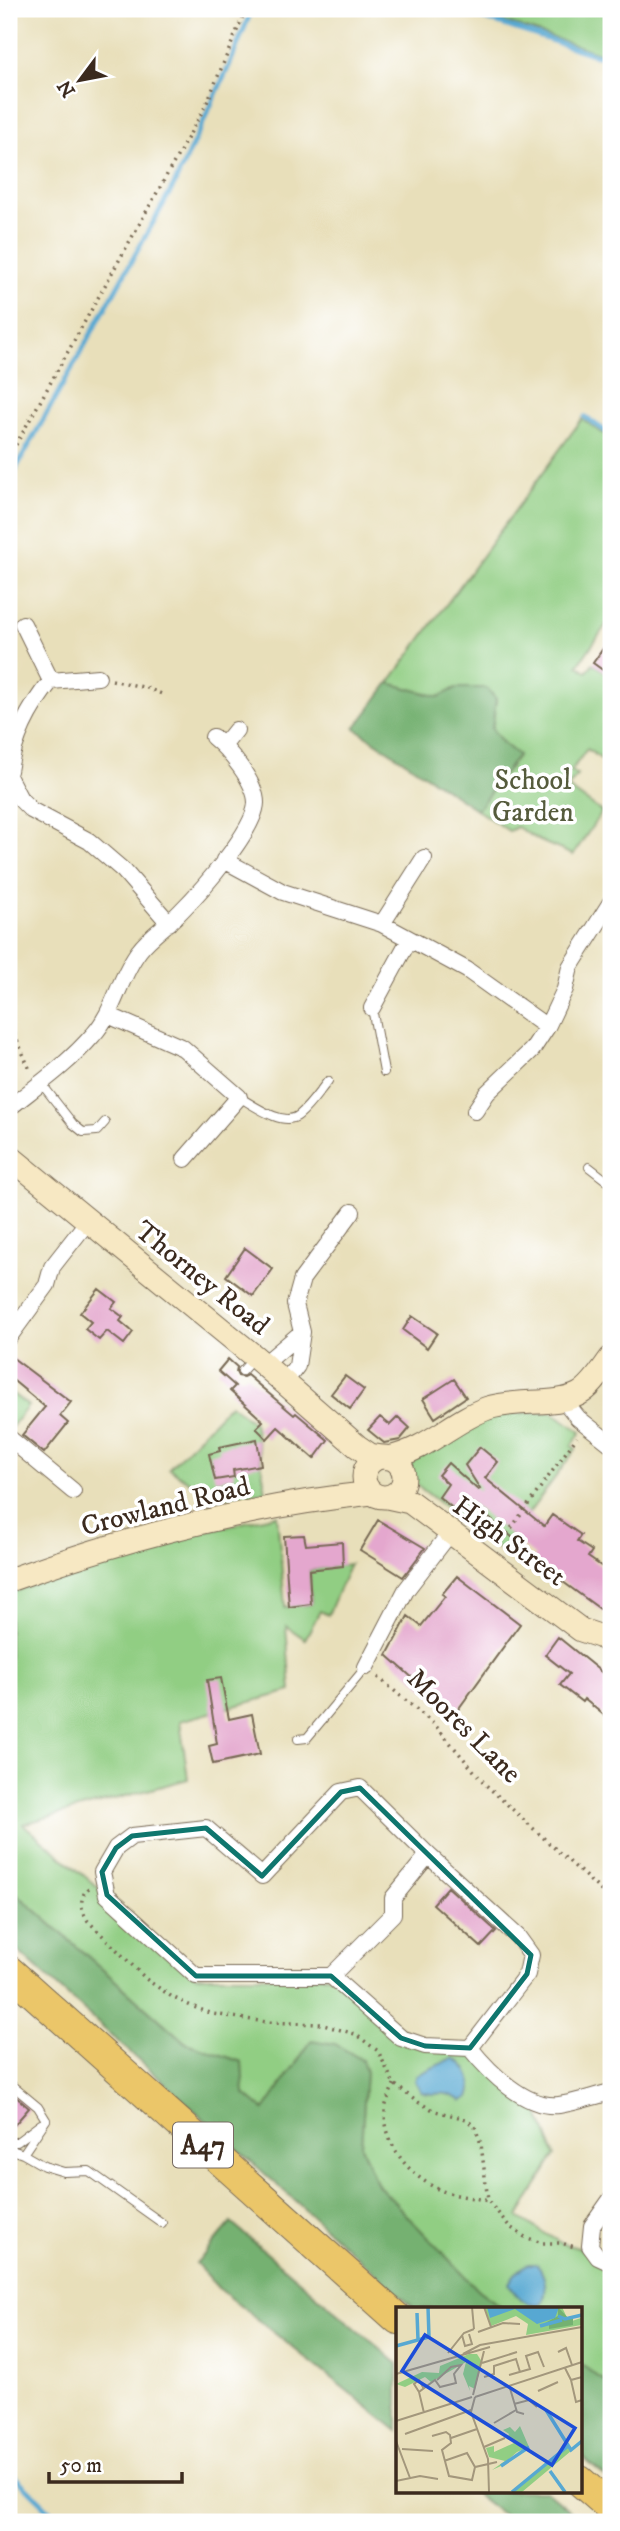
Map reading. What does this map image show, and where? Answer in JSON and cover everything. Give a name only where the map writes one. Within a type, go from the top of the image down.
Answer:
[{"type":"highway","name":"A47","points":[[9,1971],[396,2317]]},
{"type":"highway","points":[[582,2483],[611,2508]]},
{"type":"street","points":[[23,624],[51,681]]},
{"type":"street","points":[[9,771],[10,748],[32,705],[51,681],[98,677]]},
{"type":"street","points":[[9,1108],[71,1060],[108,1015],[126,971],[140,949],[202,890],[247,830],[256,802],[245,773],[218,741],[236,730]]},
{"type":"street","points":[[9,778],[20,799],[30,810],[89,841],[124,871],[169,922]]},
{"type":"street","points":[[382,924],[424,858]]},
{"type":"street","points":[[225,860],[283,892],[382,924],[467,970],[547,1027]]},
{"type":"street","points":[[475,1111],[487,1093],[532,1050],[547,1027],[565,989],[570,967],[610,909]]},
{"type":"street","points":[[372,1008],[409,940]]},
{"type":"street","points":[[108,1015],[183,1048],[239,1097],[186,1159]]},
{"type":"street","name":"Thorney Road","points":[[9,1156],[253,1364],[284,1383],[357,1446],[388,1478]]},
{"type":"street","points":[[284,1383],[296,1366],[302,1332],[295,1304],[302,1279],[352,1212]]},
{"type":"street","points":[[9,1337],[47,1285],[52,1268],[88,1221]]},
{"type":"street","points":[[253,1364],[302,1332]]},
{"type":"street","points":[[388,1478],[486,1409],[511,1402],[580,1394],[611,1358]]},
{"type":"street","points":[[562,1398],[568,1408],[586,1425],[611,1444]]},
{"type":"street","points":[[9,1438],[73,1491]]},
{"type":"street","name":"Crowland Road","points":[[12,1576],[116,1545],[222,1518],[338,1497],[388,1478]]},
{"type":"street","name":"High Street","points":[[388,1478],[450,1533],[581,1630],[602,1637],[611,1645]]},
{"type":"street","name":"Moores Lane","points":[[366,1667],[406,1590],[450,1533]]},
{"type":"street","points":[[470,2048],[527,1974],[531,1955],[518,1937],[360,1788],[341,1791],[262,1875],[206,1828],[132,1836],[116,1848],[102,1872],[107,1895],[196,1976],[331,1976],[401,2038],[425,2046],[470,2048],[502,2082],[534,2101],[556,2105],[611,2094]]},
{"type":"street","points":[[331,1976],[393,1914],[393,1898],[428,1855]]},
{"type":"street","points":[[611,2199],[592,2226],[590,2246],[598,2257],[611,2263]]},
{"type":"lane","points":[[372,1008],[384,1072]]},
{"type":"lane","points":[[239,1097],[265,1113],[287,1119],[298,1117],[328,1082]]},
{"type":"lane","points":[[41,1083],[73,1124],[83,1132],[97,1131],[105,1122]]},
{"type":"lane","points":[[589,1167],[611,1184]]},
{"type":"lane","points":[[298,1739],[307,1738],[366,1667]]},
{"type":"lane","points":[[9,2083],[37,2107],[46,2120]]},
{"type":"lane","points":[[9,2142],[16,2141],[46,2120]]},
{"type":"lane","points":[[23,2154],[46,2120]]},
{"type":"lane","points":[[9,2149],[44,2166],[64,2172],[89,2171],[162,2223]]},
{"type":"path","points":[[9,457],[206,105],[247,9]]},
{"type":"path","points":[[98,677],[147,688],[164,695]]},
{"type":"path","points":[[9,1021],[32,1075],[41,1083]]},
{"type":"path","points":[[488,1560],[586,1425]]},
{"type":"path","name":"Moores Lane","points":[[366,1667],[435,1725],[486,1785],[611,1900]]},
{"type":"path","points":[[105,1883],[85,1891],[82,1910],[84,1916],[99,1934],[156,1987],[212,2014],[265,2022],[320,2024],[355,2034],[378,2051],[394,2084],[416,2101],[435,2111],[466,2119],[475,2127],[481,2144],[488,2201],[510,2227],[525,2237],[542,2243],[561,2243],[578,2248]]},
{"type":"path","points":[[394,2084],[385,2107],[389,2134],[398,2155],[422,2180],[443,2191],[488,2201]]},
{"type":"highlighted area","points":[[360,1788],[531,1955],[527,1974],[470,2048],[425,2046],[401,2038],[331,1976],[196,1976],[107,1895],[102,1872],[116,1848],[132,1836],[206,1828],[262,1876],[341,1792]]},
{"type":"green space","points":[[466,9],[611,9],[611,57]]},
{"type":"green space","name":"School Garden","points":[[582,419],[611,439],[611,618],[578,665],[587,672],[593,663],[611,676],[611,766],[587,749],[571,771],[577,775],[568,788],[602,812],[573,855],[540,841],[517,827],[509,831],[477,810],[518,756],[492,729],[496,699],[456,688],[439,697],[389,683]]},
{"type":"green space","points":[[389,683],[439,697],[456,688],[487,688],[496,699],[492,729],[503,743],[518,755],[477,810],[355,728]]},
{"type":"green space","points":[[9,1391],[28,1406],[10,1429],[9,1429]]},
{"type":"green space","points":[[230,1404],[254,1423],[266,1492],[215,1499],[169,1468]]},
{"type":"green space","points":[[552,1412],[581,1432],[572,1446],[576,1449],[501,1551],[408,1478],[407,1468],[413,1460],[489,1414]]},
{"type":"green space","points":[[277,1515],[285,1607],[311,1604],[309,1570],[350,1564],[328,1615],[320,1611],[305,1639],[286,1626],[291,1691],[180,1721],[188,1779],[23,1824],[107,1895],[196,1976],[331,1976],[425,2046],[470,2048],[534,2101],[555,2155],[518,2217],[561,2243],[578,2248],[611,2265],[611,2386],[582,2365],[582,2307],[501,2307],[478,2290],[376,2183],[361,2146],[366,2072],[312,2040],[264,2110],[243,2093],[242,2062],[186,2043],[9,1887],[9,1594],[73,1568],[169,1539]]},
{"type":"green space","points":[[9,1887],[186,2043],[242,2062],[244,2093],[264,2110],[312,2040],[335,2044],[362,2060],[366,2072],[361,2146],[376,2183],[478,2290],[501,2307],[413,2307],[9,1943]]},
{"type":"green space","points":[[231,2223],[396,2362],[396,2429],[220,2290],[196,2264]]},
{"type":"green space","points":[[582,2365],[611,2386],[611,2482],[582,2457]]},
{"type":"green space","points":[[473,2492],[547,2492],[583,2522],[512,2522]]},
{"type":"water","points":[[453,2058],[463,2065],[469,2074],[472,2086],[469,2097],[462,2101],[449,2095],[421,2092],[415,2081],[417,2075]]},
{"type":"water","points":[[527,2264],[536,2264],[544,2278],[545,2295],[540,2305],[521,2299],[509,2283]]},
{"type":"building","points":[[611,637],[611,676],[593,663]]},
{"type":"building","points":[[245,1248],[273,1269],[253,1296],[226,1276]]},
{"type":"building","points":[[99,1289],[116,1302],[111,1308],[123,1317],[120,1321],[133,1332],[124,1344],[107,1331],[99,1340],[85,1329],[91,1322],[80,1313]]},
{"type":"building","points":[[412,1316],[437,1333],[427,1348],[403,1330]]},
{"type":"building","points":[[9,1355],[71,1402],[60,1416],[68,1423],[44,1453],[22,1435],[45,1407],[9,1377]]},
{"type":"building","points":[[228,1359],[237,1367],[238,1376],[247,1375],[328,1440],[314,1459],[278,1427],[267,1439],[256,1428],[263,1421],[230,1391],[235,1386],[218,1371]]},
{"type":"building","points":[[345,1376],[364,1390],[350,1409],[331,1394]]},
{"type":"building","points":[[454,1379],[466,1397],[435,1418],[423,1399]]},
{"type":"building","points":[[380,1417],[390,1425],[398,1417],[410,1428],[400,1440],[384,1443],[368,1430]]},
{"type":"building","points":[[257,1439],[261,1465],[233,1470],[234,1477],[215,1480],[209,1454],[220,1451],[219,1447]]},
{"type":"building","points":[[480,1447],[498,1462],[485,1478],[544,1526],[552,1515],[581,1535],[577,1541],[592,1551],[588,1557],[611,1573],[611,1617],[533,1560],[535,1556],[466,1499],[456,1511],[439,1497],[448,1484],[438,1475],[448,1463],[480,1489],[465,1465]]},
{"type":"building","points":[[378,1520],[425,1548],[403,1577],[360,1550]]},
{"type":"building","points":[[304,1535],[306,1545],[342,1542],[343,1566],[309,1570],[311,1604],[289,1607],[284,1536]]},
{"type":"building","points":[[457,1576],[520,1624],[454,1715],[387,1655],[408,1616],[421,1626]]},
{"type":"building","points":[[558,1637],[611,1680],[611,1721],[584,1699],[582,1702],[560,1685],[569,1674],[545,1655]]},
{"type":"building","points":[[221,1678],[229,1719],[252,1714],[260,1754],[213,1764],[209,1746],[217,1744],[207,1680]]},
{"type":"building","points":[[448,1887],[496,1931],[481,1947],[433,1904]]},
{"type":"building","points":[[9,2091],[29,2108],[9,2131]]},
{"type":"waterway","points":[[9,481],[174,185],[252,9]]},
{"type":"waterway","points":[[455,9],[611,60]]},
{"type":"waterway","points":[[585,417],[611,435]]},
{"type":"waterway","points":[[9,2471],[62,2522]]}]
